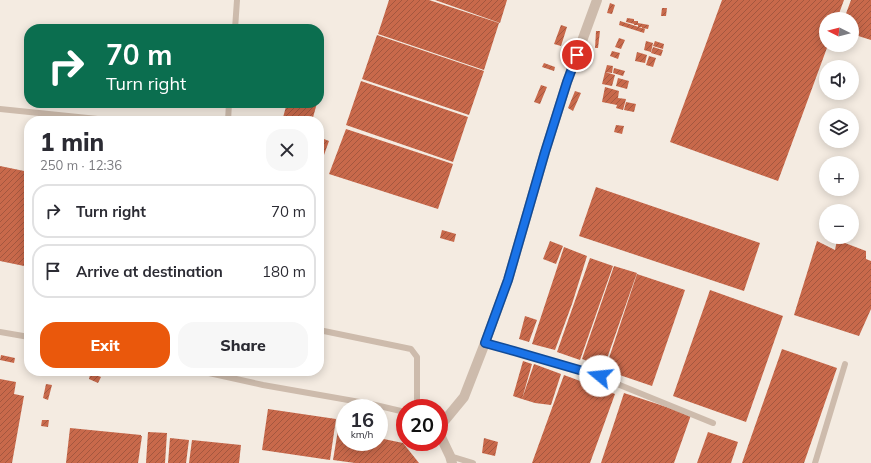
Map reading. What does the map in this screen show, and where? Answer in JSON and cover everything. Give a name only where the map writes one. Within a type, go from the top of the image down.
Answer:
[{"type":"street","points":[[448,416],[464,397],[508,280],[567,82],[597,0]]},
{"type":"lane","points":[[235,24],[237,0]]},
{"type":"lane","points":[[0,110],[64,116]]},
{"type":"lane","points":[[324,331],[411,349],[417,357],[417,399]]},
{"type":"lane","points":[[0,332],[24,336]]},
{"type":"lane","points":[[485,343],[600,376],[713,424]]},
{"type":"lane","points":[[815,463],[845,364]]},
{"type":"lane","points":[[222,376],[396,410]]},
{"type":"lane","points":[[451,459],[473,463]]},
{"type":"building","points":[[389,0],[429,0],[499,23],[484,70],[378,34]]},
{"type":"building","points":[[435,0],[507,0],[500,23]]},
{"type":"building","points":[[722,0],[844,0],[840,12],[819,12],[819,52],[825,52],[822,60],[819,60],[819,69],[778,181],[670,142]]},
{"type":"building","points":[[851,0],[871,0],[871,40],[859,36],[859,12],[847,12]]},
{"type":"building","points":[[610,3],[615,5],[612,14],[607,13]]},
{"type":"building","points":[[662,8],[667,8],[666,16],[661,16]]},
{"type":"building","points":[[627,18],[634,19],[634,21],[638,21],[638,23],[649,25],[648,29],[626,22]]},
{"type":"building","points":[[620,21],[645,29],[644,33],[619,25]]},
{"type":"building","points":[[561,25],[567,27],[561,46],[554,44]]},
{"type":"building","points":[[596,31],[600,31],[598,48],[595,48]]},
{"type":"building","points":[[377,35],[484,71],[469,115],[362,79]]},
{"type":"building","points":[[619,38],[625,40],[621,49],[615,47]]},
{"type":"building","points":[[646,41],[653,43],[651,52],[644,50]]},
{"type":"building","points":[[655,41],[664,44],[663,49],[653,46]]},
{"type":"building","points":[[582,44],[588,45],[582,64],[576,62]]},
{"type":"building","points":[[589,46],[591,46],[588,66],[585,65]]},
{"type":"building","points":[[653,47],[663,50],[661,56],[651,53]]},
{"type":"building","points":[[612,51],[620,53],[618,59],[610,56]]},
{"type":"building","points":[[637,52],[647,55],[645,63],[635,61]]},
{"type":"building","points":[[649,56],[656,58],[653,67],[646,65]]},
{"type":"building","points":[[544,63],[555,67],[554,71],[542,67]]},
{"type":"building","points":[[607,65],[613,66],[612,73],[605,72]]},
{"type":"building","points":[[614,68],[625,71],[623,76],[613,73]]},
{"type":"building","points":[[605,72],[615,75],[612,86],[602,84]]},
{"type":"building","points":[[618,78],[629,81],[627,89],[616,86]]},
{"type":"building","points":[[361,81],[468,117],[453,162],[346,125]]},
{"type":"building","points":[[541,85],[547,87],[540,104],[534,102]]},
{"type":"building","points":[[605,87],[619,91],[618,98],[626,99],[623,110],[616,108],[617,105],[602,102]]},
{"type":"building","points":[[575,91],[581,93],[573,111],[568,108]]},
{"type":"building","points":[[626,102],[636,104],[634,112],[624,110]]},
{"type":"building","points":[[286,108],[316,108],[313,116],[283,116]]},
{"type":"building","points":[[616,125],[624,126],[622,134],[614,132]]},
{"type":"building","points":[[346,129],[453,164],[438,209],[329,174]]},
{"type":"building","points":[[324,139],[329,141],[324,155]]},
{"type":"building","points":[[0,166],[24,171],[24,266],[0,261]]},
{"type":"building","points":[[596,187],[760,243],[744,291],[579,236]]},
{"type":"building","points":[[442,230],[456,234],[454,242],[440,238]]},
{"type":"building","points":[[550,241],[563,246],[556,264],[543,259]]},
{"type":"building","points":[[817,241],[819,244],[823,244],[835,250],[836,244],[848,244],[866,251],[866,259],[871,261],[871,309],[859,336],[794,315]]},
{"type":"building","points":[[564,247],[587,256],[572,304],[555,350],[532,344]]},
{"type":"building","points":[[590,258],[613,266],[580,360],[557,352]]},
{"type":"building","points":[[614,266],[637,273],[604,367],[582,359]]},
{"type":"building","points":[[637,274],[685,290],[652,386],[605,370]]},
{"type":"building","points":[[710,290],[783,316],[746,422],[673,396]]},
{"type":"building","points":[[525,316],[537,320],[529,342],[519,339]]},
{"type":"building","points":[[782,349],[837,368],[804,463],[742,463]]},
{"type":"building","points":[[1,355],[15,358],[14,363],[0,360]]},
{"type":"building","points":[[523,361],[532,364],[522,399],[513,396]]},
{"type":"building","points":[[534,364],[561,374],[551,405],[535,403],[522,399]]},
{"type":"building","points":[[564,375],[615,394],[590,463],[532,463]]},
{"type":"building","points":[[90,376],[101,377],[98,383],[89,379]]},
{"type":"building","points":[[0,379],[16,382],[14,394],[24,396],[12,463],[0,463]]},
{"type":"building","points":[[46,384],[52,385],[48,400],[43,398]]},
{"type":"building","points":[[624,393],[691,415],[674,463],[601,463]]},
{"type":"building","points":[[268,409],[336,419],[330,460],[262,450]]},
{"type":"building","points":[[42,420],[49,420],[48,427],[41,426]]},
{"type":"building","points":[[70,428],[141,435],[138,463],[66,463]]},
{"type":"building","points":[[148,432],[167,433],[165,463],[146,463]]},
{"type":"building","points":[[708,432],[738,442],[731,463],[697,463]]},
{"type":"building","points":[[170,438],[189,440],[186,463],[168,463]]},
{"type":"building","points":[[484,438],[498,442],[495,456],[482,453]]},
{"type":"building","points":[[192,440],[241,445],[239,463],[189,463]]},
{"type":"building","points":[[388,440],[396,442],[396,451],[409,451],[419,463],[355,463],[333,460],[336,442],[336,451],[388,451]]},
{"type":"route","points":[[577,55],[545,152],[508,280],[485,343],[600,376]]}]
